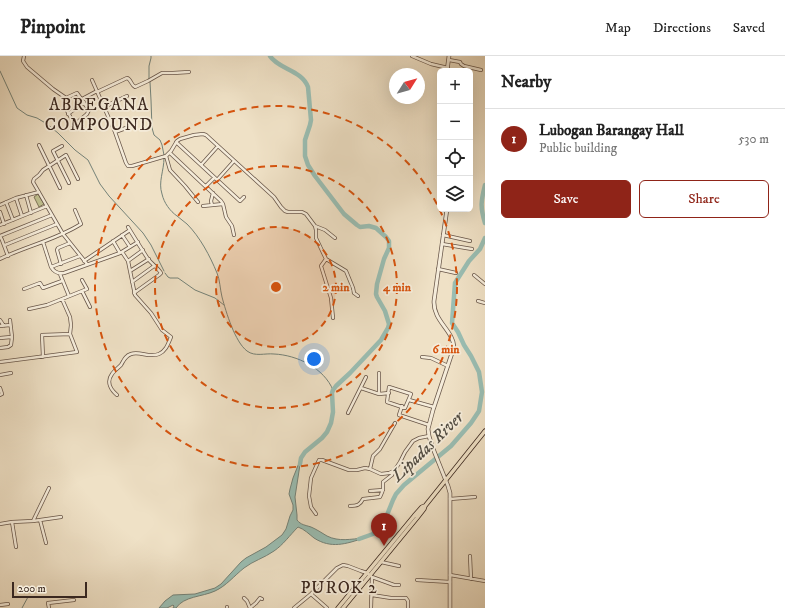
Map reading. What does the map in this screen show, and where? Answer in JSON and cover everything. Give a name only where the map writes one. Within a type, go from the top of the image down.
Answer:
[{"type":"main road","points":[[343,608],[417,518],[485,431]]},
{"type":"main road","points":[[338,608],[370,575],[414,516],[422,507],[425,506]]},
{"type":"street","points":[[24,56],[23,62],[27,67],[53,90],[66,98]]},
{"type":"street","points":[[412,56],[442,68]]},
{"type":"street","points":[[447,68],[449,56]]},
{"type":"street","points":[[448,60],[460,62],[464,66],[481,70]]},
{"type":"street","points":[[68,114],[83,100],[127,78],[129,78],[135,87],[162,73],[188,72]]},
{"type":"street","points":[[92,80],[128,166],[166,156],[170,153],[176,142],[182,139],[194,135],[203,134],[208,136],[274,197],[283,210],[288,212],[304,212],[316,228],[316,238],[326,259],[344,269],[347,273],[354,293],[358,296]]},
{"type":"street","points":[[66,98],[76,93],[78,94],[89,110],[73,126]]},
{"type":"street","points":[[104,107],[127,96]]},
{"type":"street","points":[[66,98],[66,109],[71,118]]},
{"type":"street","points":[[115,132],[126,128]]},
{"type":"street","points":[[176,142],[240,201],[244,197]]},
{"type":"street","points":[[39,145],[60,188]]},
{"type":"street","points":[[62,146],[53,150],[69,183]]},
{"type":"street","points":[[201,165],[218,146]]},
{"type":"street","points":[[170,153],[221,200],[226,217],[231,224],[234,235]]},
{"type":"street","points":[[78,179],[66,155],[43,170],[33,180],[63,234],[86,264]]},
{"type":"street","points":[[166,156],[171,172],[198,202]]},
{"type":"street","points":[[206,186],[216,179],[234,161]]},
{"type":"street","points":[[0,205],[16,198],[39,192]]},
{"type":"street","points":[[212,205],[211,201],[213,193]]},
{"type":"street","points":[[26,195],[31,213]]},
{"type":"street","points":[[16,198],[22,216]]},
{"type":"street","points":[[6,202],[13,220]]},
{"type":"street","points":[[204,206],[223,204]]},
{"type":"street","points":[[0,225],[47,206]]},
{"type":"street","points":[[0,259],[63,234],[81,224],[75,210]]},
{"type":"street","points":[[0,212],[4,224]]},
{"type":"street","points":[[447,212],[434,309],[454,343],[429,425],[429,436],[449,488],[450,608]]},
{"type":"street","points":[[8,256],[0,236],[52,215]]},
{"type":"street","points":[[5,246],[57,224]]},
{"type":"street","points":[[315,226],[325,230],[335,238]]},
{"type":"street","points":[[128,227],[148,259],[159,270],[160,274],[134,293]]},
{"type":"street","points":[[84,261],[130,230]]},
{"type":"street","points":[[122,235],[130,247]]},
{"type":"street","points":[[443,235],[470,241]]},
{"type":"street","points":[[113,241],[128,261],[134,293],[137,298],[152,313],[162,330],[171,337],[167,347],[160,354],[150,355],[135,353],[125,357],[122,363],[110,376],[109,381],[111,389],[117,396]]},
{"type":"street","points":[[43,242],[51,267],[60,274],[69,296]]},
{"type":"street","points":[[60,274],[121,252],[138,242]]},
{"type":"street","points":[[60,264],[57,250],[58,248],[70,243]]},
{"type":"street","points":[[442,244],[472,249]]},
{"type":"street","points":[[128,261],[143,250]]},
{"type":"street","points":[[51,267],[80,256]]},
{"type":"street","points":[[130,271],[148,259]]},
{"type":"street","points":[[326,259],[321,266],[331,298],[333,318]]},
{"type":"street","points":[[132,282],[154,266]]},
{"type":"street","points":[[438,269],[456,273]]},
{"type":"street","points":[[474,275],[485,284]]},
{"type":"street","points":[[29,308],[43,306],[87,288],[82,280]]},
{"type":"street","points":[[24,289],[40,283],[43,288],[62,281]]},
{"type":"street","points":[[82,290],[90,307]]},
{"type":"street","points":[[0,362],[77,352],[70,334],[70,321],[62,299]]},
{"type":"street","points":[[478,301],[485,303]]},
{"type":"street","points":[[0,320],[4,326]]},
{"type":"street","points":[[0,348],[10,346],[12,343],[10,320]]},
{"type":"street","points":[[0,326],[10,325]]},
{"type":"street","points":[[43,357],[42,335],[70,334]]},
{"type":"street","points":[[0,338],[12,337]]},
{"type":"street","points":[[422,357],[432,358],[448,366]]},
{"type":"street","points":[[0,374],[12,373]]},
{"type":"street","points":[[379,373],[379,394]]},
{"type":"street","points":[[348,413],[366,377]]},
{"type":"street","points":[[389,387],[411,394],[405,408],[387,402],[389,393],[389,387]]},
{"type":"street","points":[[0,388],[2,394],[0,395]]},
{"type":"street","points":[[361,388],[379,394],[389,393]]},
{"type":"street","points":[[409,400],[434,407]]},
{"type":"street","points":[[402,406],[399,415],[429,425]]},
{"type":"street","points":[[370,469],[374,454],[380,449],[395,422]]},
{"type":"street","points":[[350,506],[358,506],[363,499],[380,497],[383,490],[383,482],[392,475],[408,447],[413,441],[429,436]]},
{"type":"street","points":[[316,514],[311,508],[309,496],[311,478],[319,460],[349,470],[364,468],[381,474],[394,471]]},
{"type":"street","points":[[33,521],[49,488]]},
{"type":"street","points":[[370,491],[383,490]]},
{"type":"street","points":[[450,498],[475,496]]},
{"type":"street","points":[[0,524],[61,517]]},
{"type":"street","points":[[40,520],[46,543]]},
{"type":"street","points":[[12,522],[16,547]]},
{"type":"street","points":[[470,556],[471,579]]},
{"type":"street","points":[[380,562],[399,566]]},
{"type":"street","points":[[294,608],[311,594],[340,565],[348,566],[394,585],[399,585]]},
{"type":"street","points":[[370,575],[372,595],[371,608]]},
{"type":"street","points":[[450,575],[485,581]]},
{"type":"street","points":[[417,580],[450,582]]},
{"type":"street","points":[[311,594],[327,608]]},
{"type":"street","points":[[372,595],[391,598],[406,598],[408,601],[408,608]]},
{"type":"street","points":[[244,598],[250,608],[260,598],[262,599]]},
{"type":"street","points":[[49,608],[48,603],[74,600]]},
{"type":"street","points":[[0,605],[8,604]]},
{"type":"green space","points":[[38,194],[44,204],[39,207],[34,197]]},
{"type":"water","points":[[301,458],[295,497],[297,520],[302,524],[332,538],[345,540],[364,538],[345,544],[326,543],[314,538],[298,527],[277,549],[247,566],[219,589],[188,599],[179,604],[176,608],[173,608],[173,605],[167,608],[159,608],[173,595],[195,594],[215,588],[221,584],[246,558],[266,547],[282,535],[286,529],[293,510],[293,505],[289,494],[293,478]]},
{"type":"waterway","points":[[149,79],[151,56]]},
{"type":"waterway","points":[[270,56],[278,64],[301,77],[308,87],[311,120],[305,140],[305,156],[308,165],[315,176],[344,214],[360,227],[369,226],[376,228],[389,241],[389,248],[384,259],[377,284],[376,294],[385,311],[389,324],[388,328],[381,340],[333,390],[333,412],[331,423],[327,432],[305,452],[301,458],[300,464]]},
{"type":"waterway","points":[[0,71],[17,108],[27,115],[37,118],[47,124],[88,160],[100,184],[109,196],[143,233],[164,271]]},
{"type":"waterway","points":[[150,82],[152,128],[154,135],[160,140],[164,155]]},
{"type":"waterway","points":[[164,158],[161,181],[161,190],[164,201],[172,212],[192,229],[208,253],[218,276],[222,297],[229,318],[235,334],[243,347],[253,354],[283,355],[309,364],[323,375],[333,390]]},
{"type":"waterway","name":"Lipadas River","points":[[485,185],[482,204],[482,213],[485,223]]},
{"type":"waterway","name":"Lipadas River","points":[[359,539],[373,534],[385,520],[396,494],[404,485],[451,446],[471,423],[479,411],[482,392],[479,372],[452,323],[455,283],[469,261],[480,249],[485,238]]},
{"type":"waterway","points":[[165,273],[168,277],[178,278],[195,290],[215,298],[224,305]]},
{"type":"waterway","points":[[22,608],[28,597]]},
{"type":"place","name":"Lubogan Barangay Hall","points":[[384,546]]},
{"type":"district","name":"ABREGANA COMPOUND","points":[[99,114]]},
{"type":"district","name":"PUROK 2","points":[[339,587]]}]
